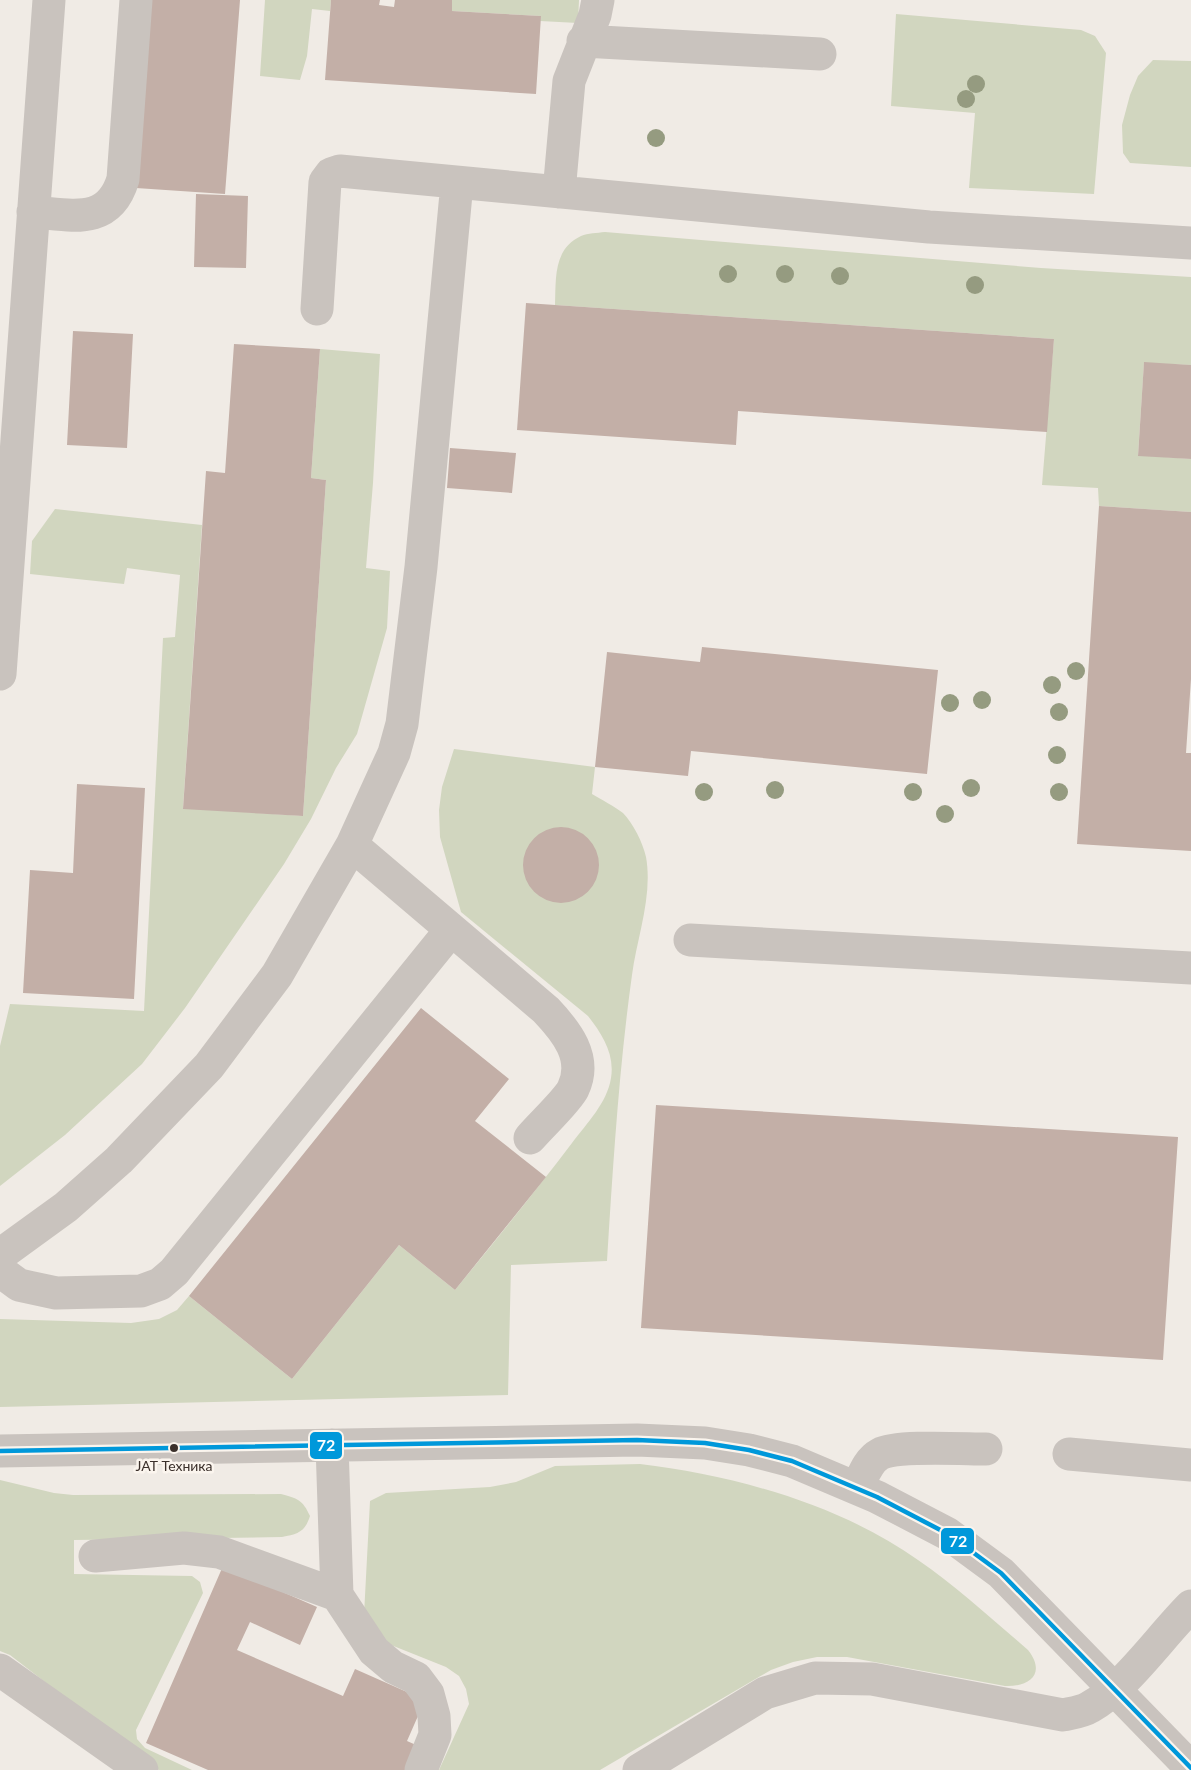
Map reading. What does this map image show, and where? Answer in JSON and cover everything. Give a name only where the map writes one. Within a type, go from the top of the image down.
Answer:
[{"type":"street","points":[[0,674],[3,575],[49,0]]},
{"type":"street","points":[[33,212],[80,216],[95,214],[109,206],[118,194],[123,179],[136,0]]},
{"type":"street","points":[[559,192],[569,81],[595,15],[597,0]]},
{"type":"street","points":[[584,41],[820,54]]},
{"type":"street","points":[[317,309],[325,182],[331,174],[340,171],[457,183],[527,187],[928,227],[1191,243]]},
{"type":"street","points":[[0,1255],[66,1207],[119,1160],[193,1084],[277,975],[352,844],[394,753],[402,724],[422,567],[457,183]]},
{"type":"street","points":[[352,844],[546,1010],[572,1042],[577,1057],[578,1074],[573,1090],[530,1138]]},
{"type":"street","points":[[0,1271],[19,1285],[56,1293],[141,1291],[160,1284],[174,1272],[451,930]]},
{"type":"street","points":[[690,940],[1191,968]]},
{"type":"street","points":[[0,1451],[637,1440],[705,1443],[749,1450],[792,1461],[916,1516],[948,1534],[1001,1573],[1191,1768]]},
{"type":"street","points":[[332,1445],[337,1595],[374,1651],[393,1666],[416,1678],[428,1694],[434,1716],[435,1735],[421,1770]]},
{"type":"street","points":[[857,1488],[867,1468],[880,1453],[896,1449],[986,1449]]},
{"type":"street","points":[[1069,1454],[1191,1465]]},
{"type":"street","points":[[95,1556],[184,1548],[219,1552],[337,1595]]},
{"type":"street","points":[[639,1770],[765,1693],[815,1678],[872,1679],[1063,1715],[1089,1708],[1115,1689],[1191,1606]]},
{"type":"street","points":[[0,1670],[142,1770]]},
{"type":"green space","points":[[265,0],[331,0],[330,11],[312,9],[307,56],[300,80],[260,76]]},
{"type":"green space","points":[[452,0],[579,0],[578,23],[540,21],[541,16],[452,11]]},
{"type":"green space","points":[[896,14],[1081,30],[1095,36],[1106,53],[1094,194],[969,188],[975,113],[891,106]]},
{"type":"green space","points":[[1153,60],[1191,61],[1191,167],[1130,163],[1123,153],[1122,125],[1130,95],[1138,76]]},
{"type":"green space","points":[[605,232],[1041,268],[1191,277],[1191,365],[1144,363],[1138,455],[1191,459],[1191,512],[1099,506],[1098,488],[1042,485],[1054,339],[555,305],[558,266],[565,249],[581,236]]},
{"type":"green space","points":[[320,349],[380,354],[366,568],[390,571],[387,628],[357,734],[284,864],[185,1008],[142,1064],[65,1135],[0,1186],[0,1046],[10,1004],[144,1011],[163,638],[175,637],[180,575],[127,568],[124,584],[30,574],[32,541],[55,509],[202,525],[183,808],[303,816],[326,480],[311,478]]},
{"type":"green space","points":[[454,749],[595,767],[592,794],[627,817],[645,852],[648,872],[646,901],[634,961],[623,1046],[607,1261],[511,1265],[508,1395],[0,1407],[0,1319],[131,1323],[159,1319],[177,1310],[189,1296],[292,1379],[399,1245],[455,1290],[596,1112],[609,1087],[612,1069],[609,1053],[598,1030],[588,1016],[461,912],[440,837],[439,810],[442,787]]},
{"type":"green space","points":[[640,1464],[676,1469],[749,1485],[821,1508],[855,1523],[888,1541],[947,1581],[1028,1650],[1036,1665],[1033,1677],[1022,1684],[1005,1686],[847,1657],[817,1657],[771,1670],[600,1770],[439,1770],[469,1704],[466,1689],[459,1676],[446,1667],[386,1643],[364,1615],[370,1501],[386,1493],[490,1487],[516,1482],[555,1466]]},
{"type":"green space","points":[[0,1480],[54,1493],[73,1495],[281,1494],[295,1498],[305,1506],[310,1516],[306,1526],[297,1533],[282,1537],[74,1540],[74,1574],[192,1576],[200,1582],[203,1593],[136,1730],[137,1739],[145,1748],[192,1770],[159,1770],[10,1655],[0,1651]]},
{"type":"building","points":[[150,0],[240,0],[225,194],[136,188]]},
{"type":"building","points":[[331,0],[380,0],[379,5],[394,7],[395,0],[452,0],[452,11],[541,16],[536,94],[325,80]]},
{"type":"building","points":[[196,194],[248,196],[246,268],[194,267]]},
{"type":"building","points":[[526,303],[1054,339],[1047,432],[738,411],[736,445],[517,430]]},
{"type":"building","points":[[73,331],[133,334],[127,448],[67,445]]},
{"type":"building","points":[[234,344],[320,349],[311,478],[326,480],[303,816],[183,809],[206,471],[225,473]]},
{"type":"building","points":[[1144,362],[1191,365],[1191,459],[1138,456]]},
{"type":"building","points":[[450,448],[516,453],[512,493],[447,488]]},
{"type":"building","points":[[1099,506],[1191,512],[1191,679],[1186,753],[1191,753],[1191,851],[1077,844]]},
{"type":"building","points":[[702,647],[938,670],[927,774],[691,751],[688,776],[595,767],[607,652],[700,662]]},
{"type":"building","points":[[77,784],[145,788],[134,999],[23,993],[30,870],[73,873]]},
{"type":"building","points":[[561,827],[576,830],[588,838],[596,850],[599,865],[596,880],[588,892],[576,900],[561,903],[546,900],[534,892],[526,880],[523,865],[526,850],[534,838],[546,830]]},
{"type":"building","points":[[421,1008],[509,1079],[475,1121],[546,1177],[455,1290],[399,1245],[292,1379],[189,1296]]},
{"type":"building","points":[[656,1105],[1178,1137],[1163,1360],[641,1328]]},
{"type":"building","points":[[223,1566],[317,1607],[300,1645],[250,1622],[237,1650],[343,1696],[355,1669],[425,1700],[407,1741],[416,1745],[405,1770],[208,1770],[146,1743]]},
{"type":"transit line","name":"72","points":[[0,1451],[637,1440],[705,1443],[749,1450],[792,1461],[877,1497],[948,1534],[1001,1573],[1191,1768]]},
{"type":"place","name":"ЈАТ Техника","points":[[174,1448]]}]
